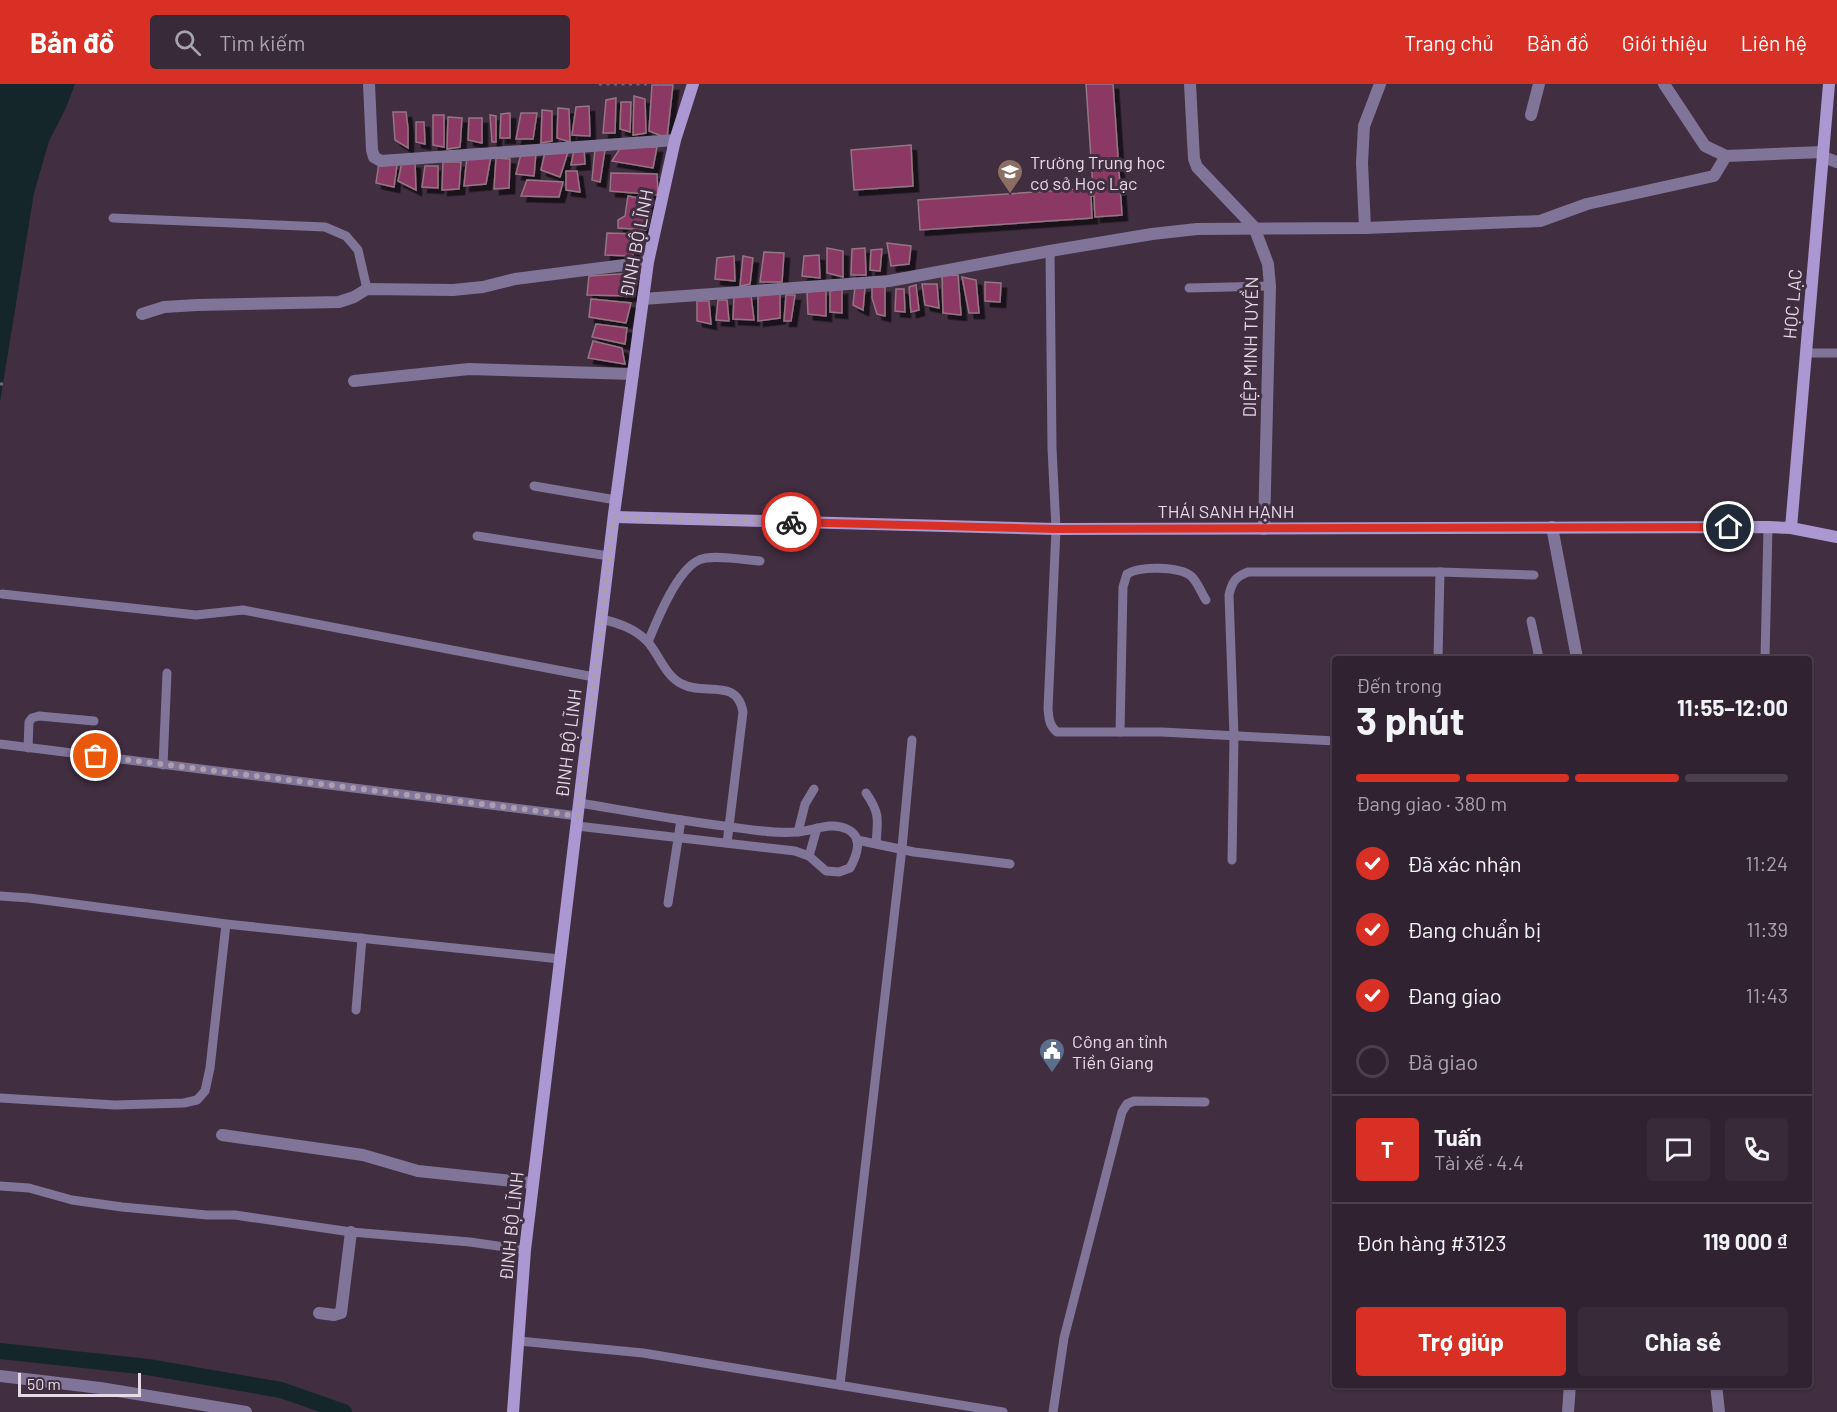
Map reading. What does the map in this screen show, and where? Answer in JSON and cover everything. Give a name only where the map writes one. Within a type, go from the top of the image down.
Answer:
[{"type":"street","points":[[369,84],[372,150],[374,158],[381,161],[675,140]]},
{"type":"street","name":"ĐINH BỘ LĨNH","points":[[513,1412],[532,1184],[609,555],[648,262],[675,140],[693,84]]},
{"type":"street","name":"DIỆP MINH TUYỀN","points":[[1190,84],[1194,159],[1197,167],[1254,227],[1268,264],[1270,286],[1264,529]]},
{"type":"street","points":[[1365,228],[1362,163],[1364,126],[1380,84]]},
{"type":"street","points":[[1530,115],[1539,84]]},
{"type":"street","points":[[1664,84],[1705,146],[1726,156],[1823,154],[1837,162]]},
{"type":"street","name":"HỌC LẠC","points":[[1791,528],[1829,84]]},
{"type":"street","points":[[643,299],[889,281],[1050,251],[1197,229],[1365,228],[1540,221],[1587,204],[1713,176],[1726,156]]},
{"type":"street","points":[[142,314],[164,307],[339,302],[367,289],[453,290],[515,279],[648,262]]},
{"type":"street","points":[[354,381],[469,369],[633,374]]},
{"type":"street","name":"THÁI SANH HẠNH","points":[[614,517],[1056,529],[1768,527],[1791,528],[1837,537]]},
{"type":"street","points":[[1552,527],[1577,656]]},
{"type":"street","points":[[222,1135],[363,1155],[418,1171],[532,1184]]},
{"type":"street","points":[[319,1313],[334,1315],[341,1313],[351,1233]]},
{"type":"street","points":[[0,1376],[100,1388],[246,1412]]},
{"type":"street","points":[[1568,1412],[1570,1388]]},
{"type":"street","points":[[1716,1388],[1719,1412]]},
{"type":"lane","points":[[113,218],[325,227],[346,236],[358,250],[367,289]]},
{"type":"lane","points":[[1050,251],[1056,529],[1049,723],[1057,732],[1162,732],[1332,741]]},
{"type":"lane","points":[[1189,288],[1270,286]]},
{"type":"lane","points":[[1806,353],[1837,353]]},
{"type":"lane","points":[[534,486],[616,500]]},
{"type":"lane","points":[[1765,656],[1768,527]]},
{"type":"lane","points":[[477,536],[609,555]]},
{"type":"lane","points":[[648,642],[664,604],[689,567],[700,559],[760,561]]},
{"type":"lane","points":[[1120,732],[1123,587],[1127,574],[1134,569],[1161,568],[1186,573],[1193,577],[1206,600]]},
{"type":"lane","points":[[1232,860],[1234,736],[1229,595],[1232,582],[1238,576],[1248,572],[1440,572],[1534,575]]},
{"type":"lane","points":[[1438,656],[1440,572]]},
{"type":"lane","points":[[2,594],[196,615],[243,610],[594,677]]},
{"type":"lane","points":[[602,619],[636,632],[648,642],[681,684],[721,690],[735,694],[741,700],[743,712],[727,843]]},
{"type":"lane","points":[[1531,621],[1539,656]]},
{"type":"lane","points":[[163,765],[167,674]]},
{"type":"lane","points":[[28,748],[29,722],[32,718],[39,716],[94,721]]},
{"type":"lane","points":[[840,1385],[902,848],[912,741]]},
{"type":"lane","points":[[0,744],[578,821],[679,838],[795,851],[809,856],[826,871],[838,872],[850,868],[857,855],[855,835],[846,828],[835,826],[798,832],[729,827],[580,803]]},
{"type":"lane","points":[[798,832],[805,804],[814,789]]},
{"type":"lane","points":[[866,793],[876,808],[878,822],[876,843]]},
{"type":"lane","points":[[668,903],[681,820]]},
{"type":"lane","points":[[809,856],[817,828]]},
{"type":"lane","points":[[857,840],[914,852],[1010,864]]},
{"type":"lane","points":[[0,897],[29,898],[226,924],[560,959]]},
{"type":"lane","points":[[0,1098],[115,1105],[184,1103],[197,1100],[205,1091],[210,1068],[226,924]]},
{"type":"lane","points":[[356,1010],[362,938]]},
{"type":"lane","points":[[1053,1412],[1064,1338],[1122,1112],[1127,1104],[1134,1101],[1205,1102]]},
{"type":"lane","points":[[0,1186],[29,1188],[72,1200],[122,1207],[207,1215],[235,1215],[351,1233],[470,1242],[525,1250]]},
{"type":"lane","points":[[519,1341],[643,1353],[1003,1412]]},
{"type":"path","points":[[599,84],[662,84]]},
{"type":"shaded area","points":[[0,84],[75,84],[49,141],[34,193],[0,402]]},
{"type":"building","points":[[1086,84],[1113,84],[1122,215],[1095,217],[1094,196],[1091,196],[1092,218],[920,230],[918,200],[1093,188]]},
{"type":"building","points":[[652,85],[673,85],[667,138],[649,131]]},
{"type":"building","points":[[634,96],[645,99],[646,133],[633,135]]},
{"type":"building","points":[[616,98],[615,133],[603,133],[606,100]]},
{"type":"building","points":[[621,102],[631,102],[630,132],[620,129]]},
{"type":"building","points":[[589,106],[590,136],[572,135],[576,107]]},
{"type":"building","points":[[558,108],[569,109],[570,142],[557,138]]},
{"type":"building","points":[[542,110],[552,111],[552,141],[541,143]]},
{"type":"building","points":[[393,112],[406,112],[408,148],[395,140]]},
{"type":"building","points":[[510,113],[510,138],[500,138],[501,114]]},
{"type":"building","points":[[521,113],[537,113],[533,139],[516,139]]},
{"type":"building","points":[[433,115],[444,115],[444,147],[433,145]]},
{"type":"building","points":[[490,115],[496,116],[496,142],[492,142]]},
{"type":"building","points":[[448,117],[462,118],[460,147],[447,149]]},
{"type":"building","points":[[469,118],[482,118],[482,143],[468,140]]},
{"type":"building","points":[[416,122],[424,122],[425,144],[416,142]]},
{"type":"building","points":[[911,145],[913,186],[854,190],[851,150]]},
{"type":"building","points":[[621,147],[657,147],[653,168],[612,161]]},
{"type":"building","points":[[584,149],[585,164],[571,165],[574,150]]},
{"type":"building","points":[[595,149],[605,150],[600,182],[592,180]]},
{"type":"building","points":[[536,152],[534,176],[516,174],[521,154]]},
{"type":"building","points":[[545,152],[568,152],[560,177],[541,170]]},
{"type":"building","points":[[467,156],[491,156],[486,184],[464,186]]},
{"type":"building","points":[[496,158],[510,159],[509,188],[494,189]]},
{"type":"building","points":[[402,162],[415,163],[416,190],[398,181]]},
{"type":"building","points":[[443,162],[461,162],[459,189],[442,190]]},
{"type":"building","points":[[379,163],[397,165],[394,187],[376,183]]},
{"type":"building","points":[[425,166],[438,166],[438,188],[422,187]]},
{"type":"building","points":[[566,171],[577,171],[580,192],[566,190]]},
{"type":"building","points":[[611,173],[657,174],[658,195],[610,191]]},
{"type":"building","points":[[527,180],[563,182],[559,197],[521,196]]},
{"type":"building","points":[[628,196],[650,200],[646,230],[618,228],[618,220],[625,216]]},
{"type":"building","points":[[607,233],[637,234],[633,256],[605,255]]},
{"type":"building","points":[[887,243],[911,246],[909,264],[891,266]]},
{"type":"building","points":[[827,248],[843,251],[843,277],[827,273]]},
{"type":"building","points":[[865,248],[866,275],[851,275],[852,249]]},
{"type":"building","points":[[882,249],[880,271],[870,270],[871,250]]},
{"type":"building","points":[[764,252],[784,253],[782,282],[760,282]]},
{"type":"building","points":[[819,255],[820,278],[802,276],[804,256]]},
{"type":"building","points":[[734,256],[735,281],[715,279],[717,258]]},
{"type":"building","points":[[743,256],[753,258],[750,284],[740,286]]},
{"type":"building","points":[[635,273],[633,296],[587,295],[589,276]]},
{"type":"building","points":[[958,275],[961,315],[943,313],[942,276]]},
{"type":"building","points":[[962,277],[976,280],[979,313],[969,313]]},
{"type":"building","points":[[985,282],[1001,283],[1000,302],[985,301]]},
{"type":"building","points":[[922,284],[937,284],[939,308],[925,305]]},
{"type":"building","points":[[916,285],[919,310],[911,312],[909,287]]},
{"type":"building","points":[[855,287],[865,287],[863,310],[853,305]]},
{"type":"building","points":[[872,287],[885,287],[885,316],[877,314],[872,298]]},
{"type":"building","points":[[842,289],[842,313],[830,312],[830,291]]},
{"type":"building","points":[[896,289],[904,289],[905,312],[895,311]]},
{"type":"building","points":[[826,290],[826,316],[808,314],[807,292]]},
{"type":"building","points":[[758,293],[780,293],[780,318],[758,321]]},
{"type":"building","points":[[751,295],[754,320],[733,319],[734,296]]},
{"type":"building","points":[[786,295],[795,295],[791,321],[784,321]]},
{"type":"building","points":[[591,299],[631,303],[626,323],[589,317]]},
{"type":"building","points":[[718,300],[727,300],[729,321],[716,320]]},
{"type":"building","points":[[697,301],[709,301],[711,324],[697,321]]},
{"type":"building","points":[[596,324],[627,328],[625,344],[592,337]]},
{"type":"building","points":[[593,341],[622,348],[625,364],[588,358]]},
{"type":"waterway","points":[[0,1351],[148,1367],[281,1390],[344,1412]]},
{"type":"way so far","points":[[96,756],[578,816],[614,517],[791,522]]},
{"type":"place","name":"Trường Trung học cơ sở Học Lạc","points":[[1010,195]]},
{"type":"place","name":"Công an tỉnh Tiền Giang","points":[[1052,1074]]},
{"type":"route","points":[[791,522],[1056,529],[1729,527]]}]
